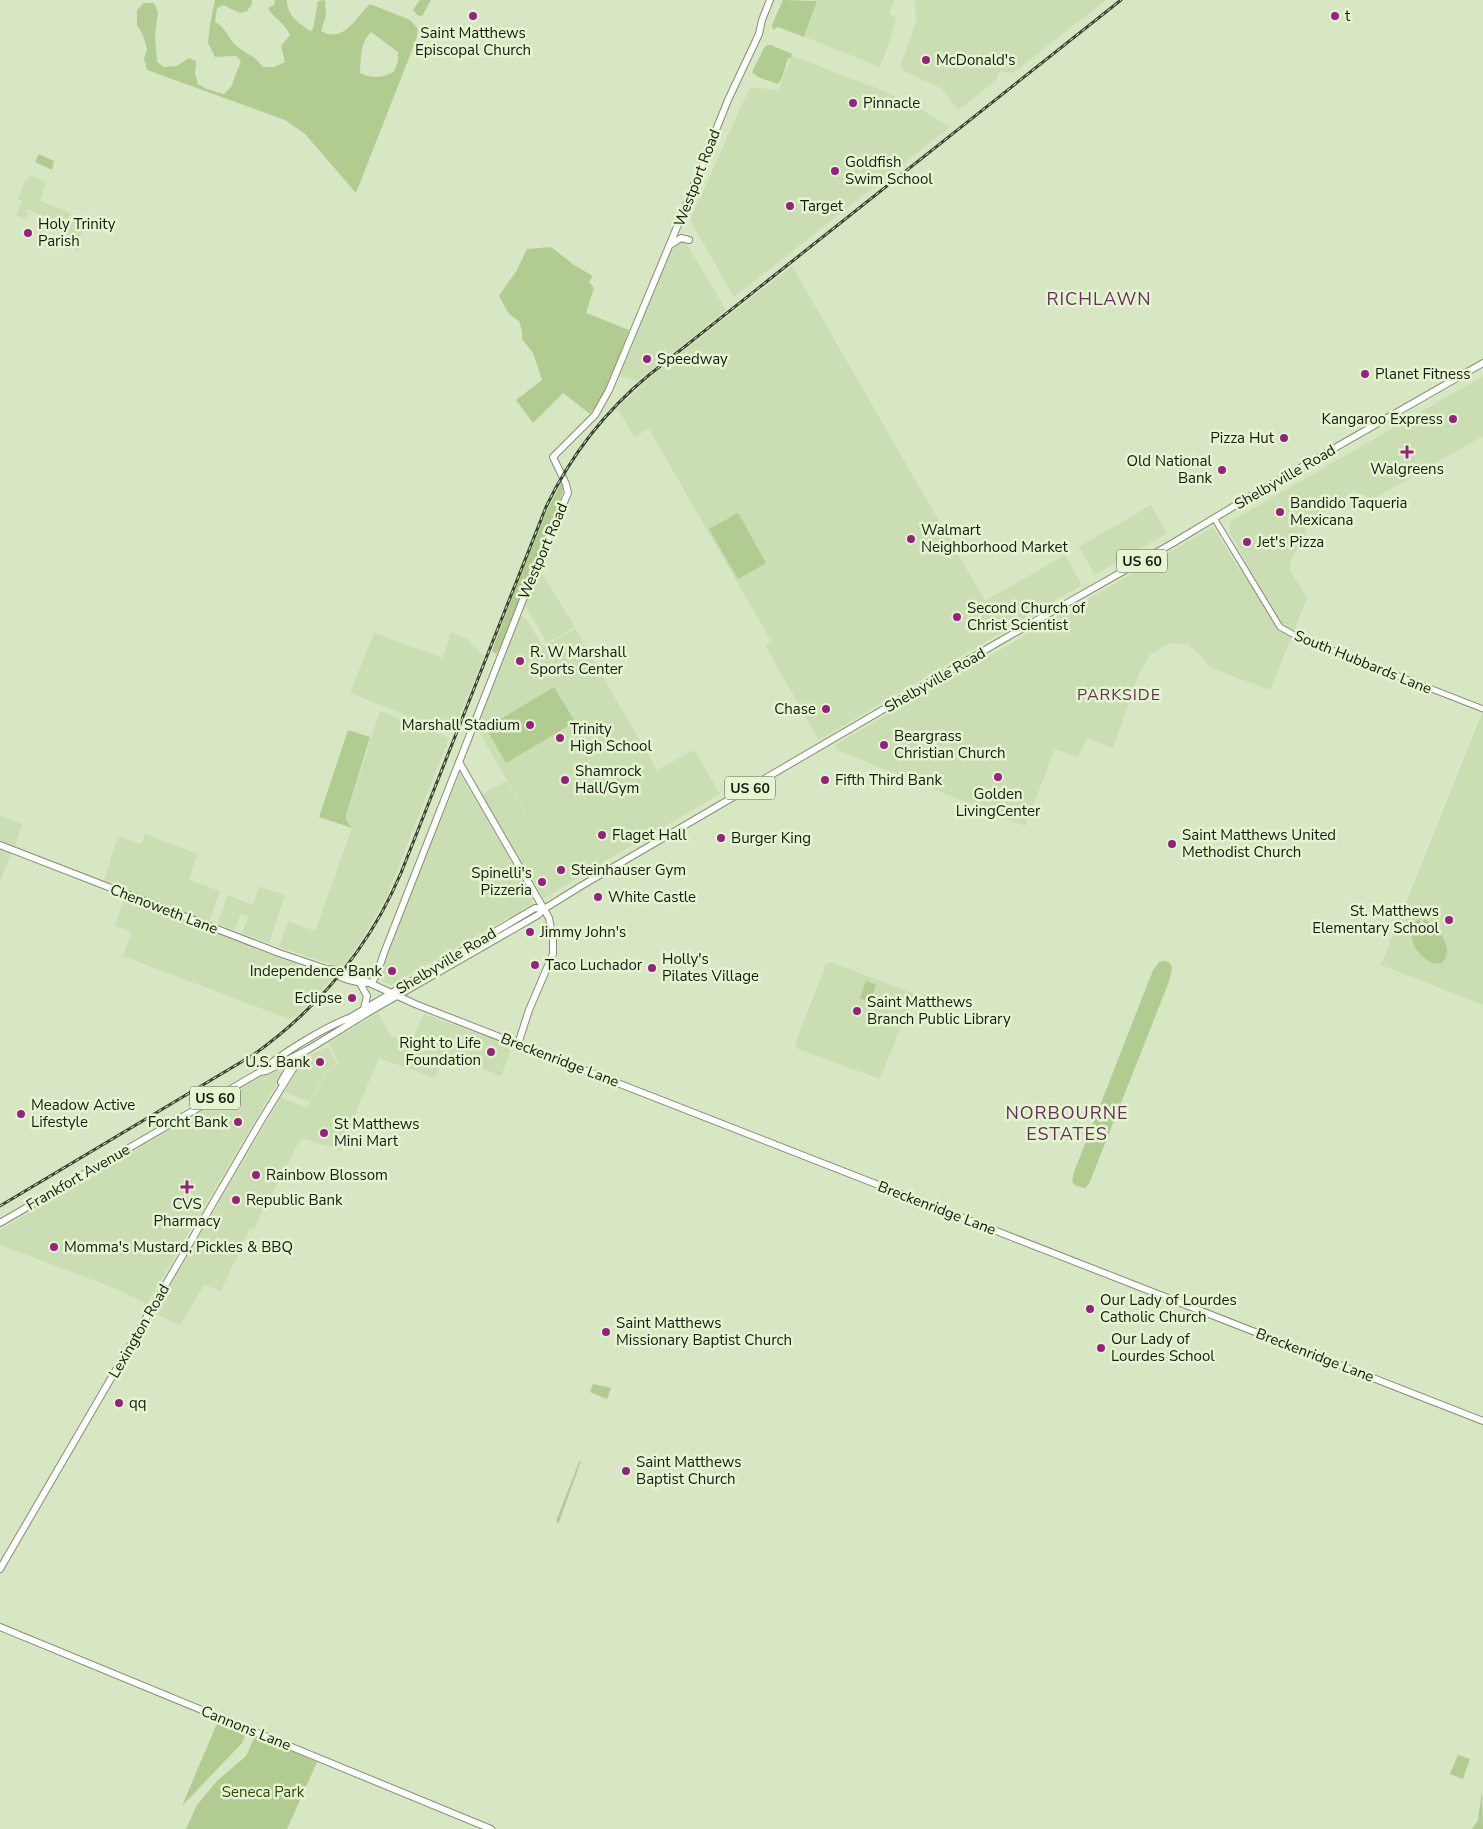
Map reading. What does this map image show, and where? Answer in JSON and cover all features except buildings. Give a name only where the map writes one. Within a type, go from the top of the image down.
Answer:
[{"type":"main road","name":"Westport Road","points":[[370,984],[377,974],[534,571],[568,493],[563,475],[553,457],[591,419],[602,404],[670,246],[728,100],[759,34],[770,0]]},
{"type":"main road","points":[[670,246],[681,238],[689,240]]},
{"type":"main road","name":"Shelbyville Road","points":[[351,1021],[535,908],[544,909],[1009,636],[1483,363]]},
{"type":"main road","points":[[459,762],[549,918],[553,940],[553,954],[529,1010],[518,1044]]},
{"type":"main road","name":"Chenoweth Lane","points":[[0,845],[279,953],[329,970],[333,974],[370,984],[395,994]]},
{"type":"main road","name":"Westport Road","points":[[360,981],[372,974],[384,953]]},
{"type":"main road","points":[[360,981],[367,996],[364,1009]]},
{"type":"main road","name":"Shelbyville Road","points":[[351,1021],[364,1009],[395,994]]},
{"type":"main road","name":"Breckenridge Lane","points":[[395,994],[415,1004],[1483,1421]]},
{"type":"main road","name":"Frankfort Avenue","points":[[260,1072],[304,1052],[351,1021]]},
{"type":"main road","name":"Frankfort Avenue","points":[[0,1223],[260,1072],[336,1023],[351,1021]]},
{"type":"main road","name":"Lexington Road","points":[[278,1092],[278,1086],[305,1045],[351,1021]]},
{"type":"main road","name":"Lexington Road","points":[[0,1569],[278,1092],[304,1052]]},
{"type":"main road","points":[[275,1066],[281,1068],[286,1073]]},
{"type":"main road","name":"Cannons Lane","points":[[0,1627],[491,1829]]},
{"type":"street","name":"South Hubbards Lane","points":[[1214,518],[1280,628],[1296,636],[1483,709]]},
{"type":"shaded area","points":[[816,0],[894,0],[889,14],[896,17],[880,67],[805,37]]},
{"type":"shaded area","points":[[915,0],[1106,0],[1018,69],[1011,73],[1000,71],[996,80],[958,110],[942,89],[904,71],[901,65],[916,21]]},
{"type":"shaded area","points":[[792,56],[884,91],[926,112],[950,127],[734,297],[690,220],[750,87],[778,90]]},
{"type":"shaded area","points":[[29,176],[46,182],[40,201],[70,213],[68,219],[85,225],[78,244],[81,246],[78,252],[74,249],[67,247],[66,249],[57,245],[64,224],[27,209],[26,212],[29,213],[26,219],[16,215],[22,201],[18,199]]},
{"type":"shaded area","points":[[680,241],[686,243],[726,310],[637,381],[618,376],[673,246]]},
{"type":"shaded area","points":[[792,266],[985,601],[1065,555],[1082,585],[819,740],[765,645],[771,641],[649,429],[634,437],[625,420],[616,409],[656,372]]},
{"type":"shaded area","points":[[1483,376],[1483,436],[1373,499],[1353,491],[1305,528],[1306,535],[1291,559],[1289,569],[1307,598],[1270,690],[1211,668],[1188,644],[1170,643],[1151,654],[1139,673],[1113,748],[1087,738],[1078,757],[1055,749],[1025,826],[839,751],[835,745],[1213,527],[1240,571],[1248,567],[1230,533],[1230,522]]},
{"type":"shaded area","points":[[1151,505],[1167,533],[1095,575],[1079,547]]},
{"type":"shaded area","points":[[541,572],[575,627],[547,643],[525,605]]},
{"type":"shaded area","name":"Trinity High School","points":[[521,616],[526,618],[543,647],[575,629],[657,770],[694,750],[720,794],[544,899],[481,795],[506,781],[529,818],[476,727]]},
{"type":"shaded area","points":[[451,632],[467,639],[484,656],[452,733],[350,693],[374,633],[443,658]]},
{"type":"shaded area","points":[[380,711],[449,738],[387,896],[367,931],[342,968],[279,947],[288,921],[315,931],[352,828],[346,820],[346,815]]},
{"type":"shaded area","points":[[1483,714],[1483,1005],[1381,965]]},
{"type":"shaded area","points":[[460,773],[533,900],[530,905],[423,967],[417,958],[422,967],[392,985],[387,984],[380,979],[381,971],[395,931]]},
{"type":"shaded area","points":[[0,815],[22,824],[14,848],[0,843]]},
{"type":"shaded area","points":[[145,834],[197,854],[189,880],[220,891],[209,922],[104,882],[118,836],[141,844]]},
{"type":"shaded area","points":[[0,849],[11,853],[0,882]]},
{"type":"shaded area","points":[[259,887],[285,895],[269,943],[242,933],[248,917],[241,914],[234,930],[218,924],[227,895],[253,905]]},
{"type":"shaded area","points":[[125,896],[332,978],[298,1015],[289,1019],[123,956],[132,932],[115,926]]},
{"type":"shaded area","points":[[831,962],[914,994],[880,1079],[796,1048],[795,1044],[826,964]]},
{"type":"shaded area","points":[[378,1013],[390,1035],[411,1042],[424,1014],[508,1044],[511,1049],[501,1076],[445,1053],[435,1078],[379,1058],[340,1150],[301,1138],[253,1230],[250,1228],[221,1291],[204,1285],[180,1325],[154,1313],[281,1097],[307,1108],[327,1071],[339,1063],[328,1043]]},
{"type":"shaded area","points":[[324,1048],[328,1048],[337,1063],[327,1070],[309,1102],[285,1092],[304,1059]]},
{"type":"shaded area","points":[[278,1068],[283,1073],[147,1304],[117,1289],[0,1245],[0,1230]]},
{"type":"green space","points":[[215,0],[252,0],[252,4],[247,11],[240,13],[223,5],[217,8],[215,22],[222,27],[234,43],[256,59],[263,67],[274,67],[285,62],[281,46],[290,35],[268,8],[274,5],[275,0],[287,0],[287,6],[291,14],[310,31],[313,29],[318,1],[325,0],[326,15],[321,31],[329,34],[343,32],[370,4],[410,20],[418,29],[416,40],[356,193],[305,134],[285,120],[147,70],[144,59],[147,49],[143,35],[137,25],[137,10],[144,3],[154,3],[158,12],[155,36],[157,62],[164,67],[177,66],[189,58],[196,61],[195,73],[198,84],[224,94],[231,87],[241,61],[236,56],[215,57],[208,43]],"holes":[[[371,32],[398,52],[398,61],[394,72],[377,77],[360,73],[363,46]]]},
{"type":"green space","points":[[420,0],[431,0],[422,16],[417,15],[413,10]]},
{"type":"green space","points":[[783,0],[817,1],[804,37],[778,27],[773,30],[772,25]]},
{"type":"green space","points":[[767,45],[792,54],[791,58],[788,58],[782,78],[778,84],[758,77],[752,72]]},
{"type":"green space","points":[[39,154],[54,161],[52,170],[35,162]]},
{"type":"green space","points":[[551,247],[574,265],[593,276],[589,282],[594,288],[586,313],[629,330],[608,385],[590,414],[563,393],[533,423],[516,400],[542,380],[533,353],[522,339],[519,321],[509,314],[499,296],[517,270],[527,249]]},
{"type":"green space","points":[[562,482],[561,498],[503,643],[496,654],[492,651],[524,565],[542,522]]},
{"type":"green space","points":[[738,513],[766,563],[738,579],[709,529]]},
{"type":"green space","name":"Marshall Stadium","points":[[554,687],[575,722],[506,763],[486,728]]},
{"type":"green space","points":[[348,730],[370,737],[346,815],[346,820],[352,828],[319,817]]},
{"type":"green space","points":[[1420,919],[1420,923],[1423,924],[1424,919],[1429,922],[1439,932],[1446,944],[1446,957],[1442,963],[1434,963],[1427,960],[1415,947],[1411,931],[1414,924]]},
{"type":"green space","points":[[1165,961],[1170,963],[1172,968],[1170,979],[1089,1184],[1085,1188],[1076,1186],[1072,1182],[1074,1172],[1153,970],[1159,962]]},
{"type":"green space","points":[[866,981],[876,985],[869,1002],[860,998]]},
{"type":"green space","points":[[593,1384],[611,1388],[607,1399],[590,1392]]},
{"type":"green space","points":[[581,1461],[559,1522],[558,1523],[556,1521]]},
{"type":"green space","points":[[218,1721],[241,1730],[245,1736],[242,1743],[182,1806]]},
{"type":"green space","name":"Seneca Park","points":[[255,1736],[317,1762],[287,1829],[186,1829],[197,1805],[217,1781],[246,1756]]},
{"type":"green space","points":[[1458,1755],[1470,1759],[1463,1779],[1450,1774]]},
{"type":"green space","points":[[1482,1792],[1483,1829],[1472,1829],[1478,1820]]},
{"type":"railway","points":[[0,1206],[253,1055],[277,1037],[320,997],[358,951],[374,926],[401,873],[546,507],[566,470],[603,419],[649,375],[1121,0]]},
{"type":"place","name":"Saint Matthews Episcopal Church","points":[[473,16]]},
{"type":"place","name":"t","points":[[1335,16]]},
{"type":"place","name":"McDonald's","points":[[926,60]]},
{"type":"place","name":"Pinnacle","points":[[853,103]]},
{"type":"place","name":"Goldfish Swim School","points":[[835,171]]},
{"type":"place","name":"Target","points":[[790,206]]},
{"type":"place","name":"Holy Trinity Parish","points":[[28,233]]},
{"type":"place","name":"Speedway","points":[[647,359]]},
{"type":"place","name":"Planet Fitness","points":[[1365,374]]},
{"type":"place","name":"Kangaroo Express","points":[[1453,419]]},
{"type":"place","name":"Pizza Hut","points":[[1284,438]]},
{"type":"place","name":"Walgreens","points":[[1407,452]]},
{"type":"place","name":"Old National Bank","points":[[1222,470]]},
{"type":"place","name":"Bandido Taqueria Mexicana","points":[[1280,512]]},
{"type":"place","name":"Walmart Neighborhood Market","points":[[911,539]]},
{"type":"place","name":"Jet's Pizza","points":[[1247,542]]},
{"type":"place","name":"Second Church of Christ Scientist","points":[[957,617]]},
{"type":"place","name":"R. W Marshall Sports Center","points":[[520,661]]},
{"type":"place","name":"Chase","points":[[826,709]]},
{"type":"place","name":"Marshall Stadium","points":[[530,725]]},
{"type":"place","name":"Trinity High School","points":[[560,738]]},
{"type":"place","name":"Beargrass Christian Church","points":[[884,745]]},
{"type":"place","name":"Golden LivingCenter","points":[[998,777]]},
{"type":"place","name":"Shamrock Hall/Gym","points":[[565,780]]},
{"type":"place","name":"Fifth Third Bank","points":[[825,780]]},
{"type":"place","name":"Flaget Hall","points":[[602,835]]},
{"type":"place","name":"Burger King","points":[[721,838]]},
{"type":"place","name":"Saint Matthews United Methodist Church","points":[[1172,844]]},
{"type":"place","name":"Steinhauser Gym","points":[[561,870]]},
{"type":"place","name":"Spinelli's Pizzeria","points":[[542,882]]},
{"type":"place","name":"White Castle","points":[[598,897]]},
{"type":"place","name":"St. Matthews Elementary School","points":[[1449,920]]},
{"type":"place","name":"Jimmy John's","points":[[530,932]]},
{"type":"place","name":"Taco Luchador","points":[[535,965]]},
{"type":"place","name":"Holly's Pilates Village","points":[[652,968]]},
{"type":"place","name":"Independence Bank","points":[[392,971]]},
{"type":"place","name":"Eclipse","points":[[352,998]]},
{"type":"place","name":"Saint Matthews Branch Public Library","points":[[857,1011]]},
{"type":"place","name":"Right to Life Foundation","points":[[491,1052]]},
{"type":"place","name":"U.S. Bank","points":[[320,1062]]},
{"type":"place","name":"Meadow Active Lifestyle","points":[[21,1114]]},
{"type":"place","name":"Forcht Bank","points":[[238,1122]]},
{"type":"place","name":"St Matthews Mini Mart","points":[[324,1133]]},
{"type":"place","name":"Rainbow Blossom","points":[[256,1175]]},
{"type":"place","name":"CVS Pharmacy","points":[[187,1187]]},
{"type":"place","name":"Republic Bank","points":[[236,1200]]},
{"type":"place","name":"Momma's Mustard, Pickles & BBQ","points":[[54,1247]]},
{"type":"place","name":"Our Lady of Lourdes Catholic Church","points":[[1090,1309]]},
{"type":"place","name":"Saint Matthews Missionary Baptist Church","points":[[606,1332]]},
{"type":"place","name":"Our Lady of Lourdes School","points":[[1101,1348]]},
{"type":"place","name":"qq","points":[[119,1403]]},
{"type":"place","name":"Saint Matthews Baptist Church","points":[[626,1471]]},
{"type":"district","name":"RICHLAWN","points":[[1099,299]]},
{"type":"district","name":"PARKSIDE","points":[[1119,694]]},
{"type":"district","name":"NORBOURNE ESTATES","points":[[1067,1123]]}]
